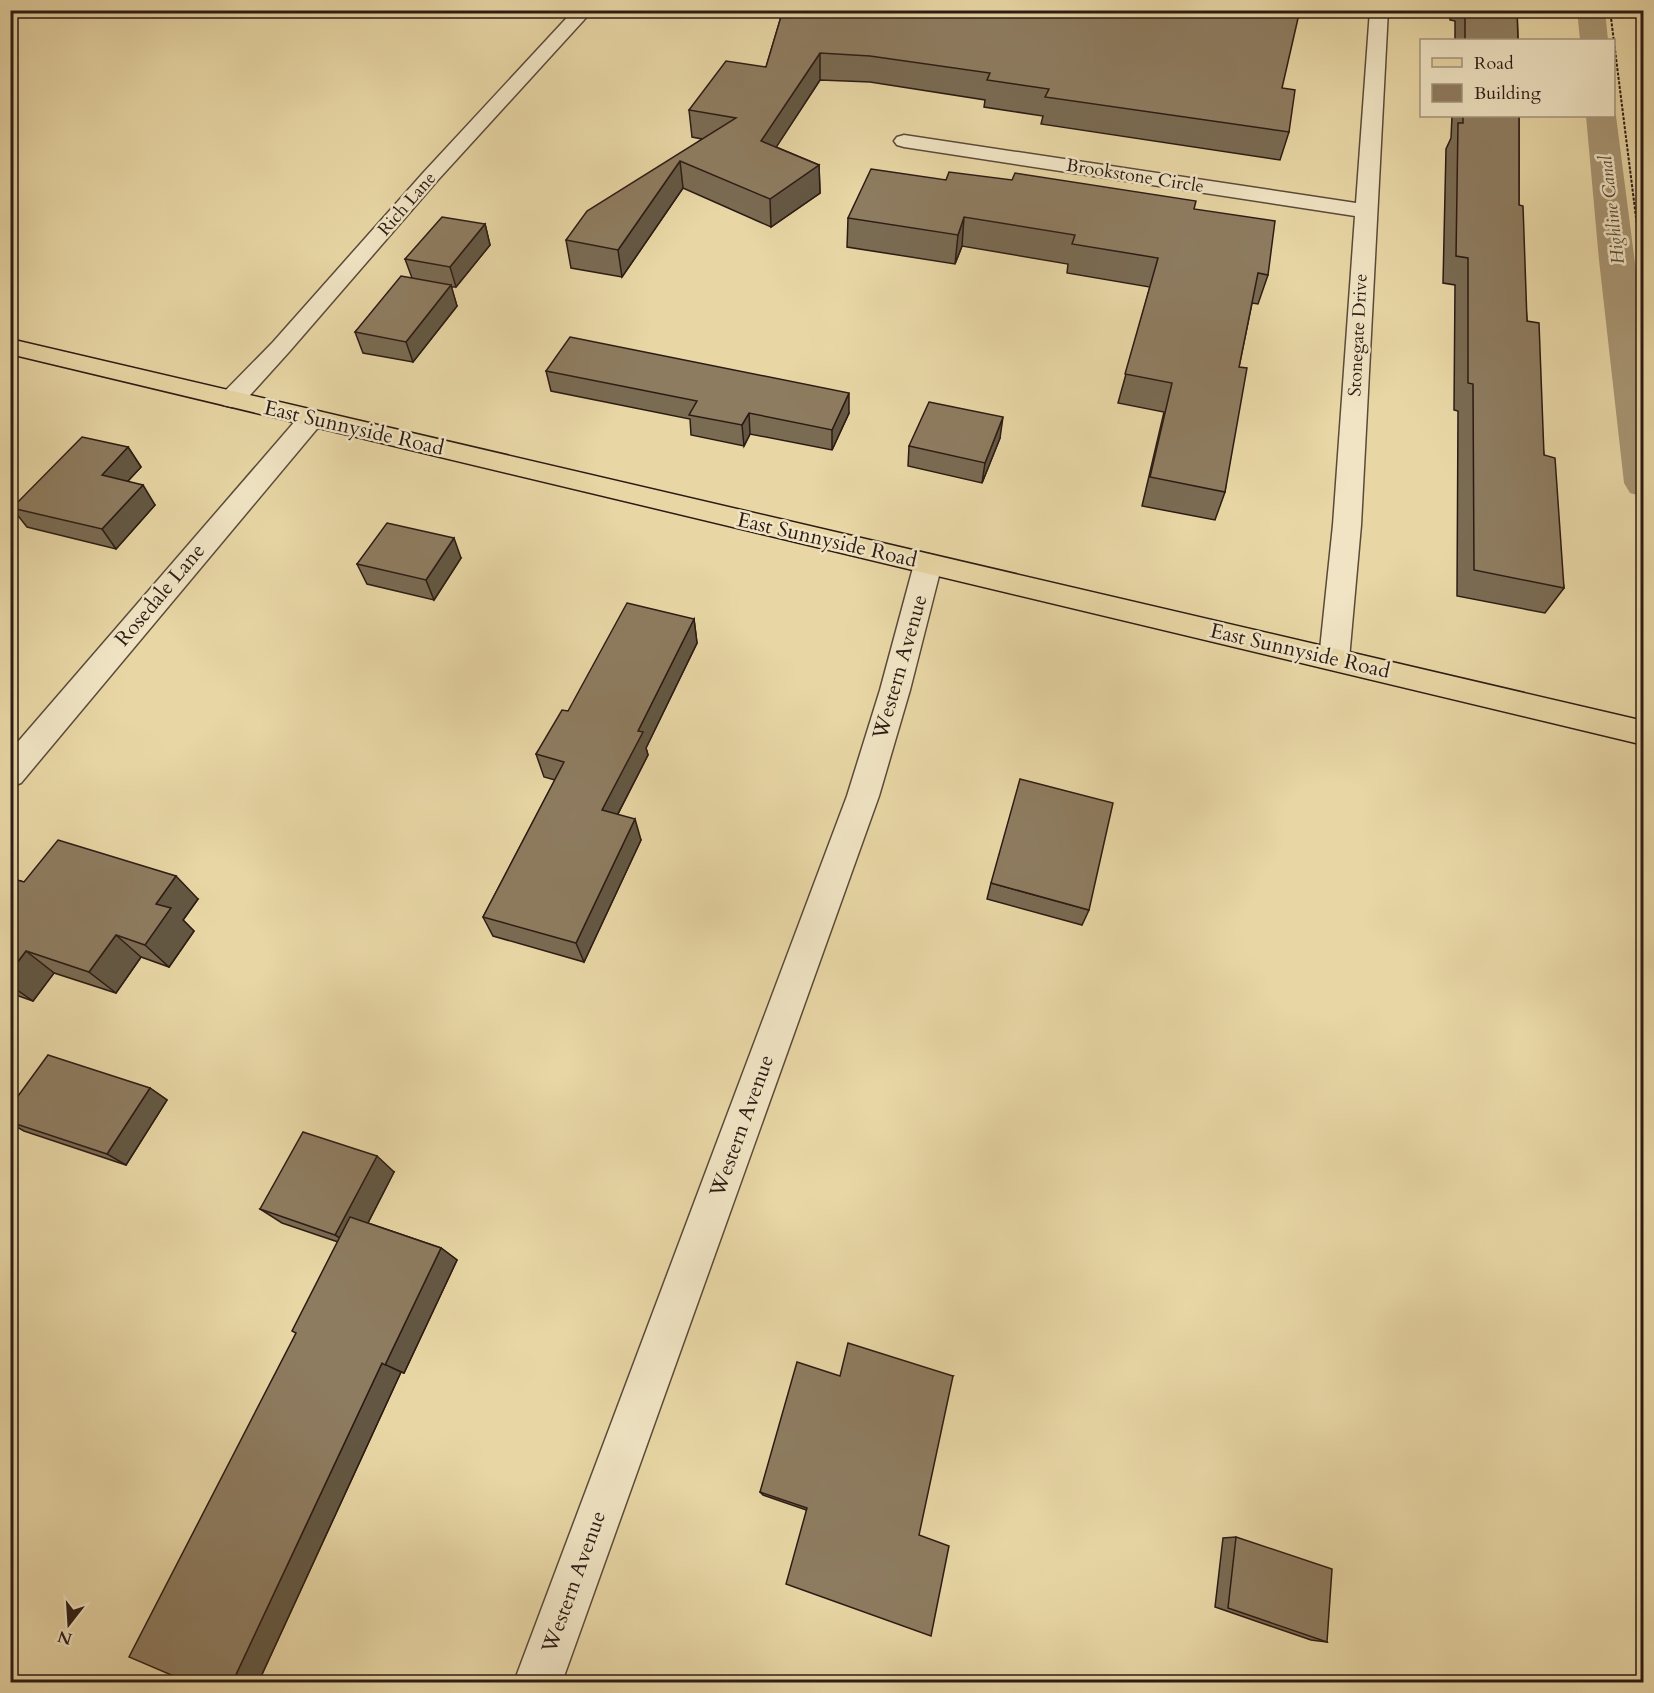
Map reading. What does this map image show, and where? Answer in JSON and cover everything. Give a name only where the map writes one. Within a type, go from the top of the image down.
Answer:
[{"type":"main road","name":"East Sunnyside Road","points":[[10,346],[1644,733]]},
{"type":"street","name":"Rich Lane","points":[[232,399],[281,347],[430,177],[584,10]]},
{"type":"street","name":"Stonegate Drive","points":[[1334,659],[1347,525],[1378,10]]},
{"type":"street","name":"Brookstone Circle","points":[[904,141],[1365,211]]},
{"type":"street","name":"Rosedale Lane","points":[[10,774],[312,418]]},
{"type":"street","name":"Western Avenue","points":[[538,1683],[863,796],[895,690],[928,564]]},
{"type":"path","points":[[1610,10],[1614,39]]},
{"type":"path","points":[[1615,50],[1644,282]]},
{"type":"building","points":[[783,10],[1282,10],[1299,14],[1282,88],[1295,90],[1289,132],[1045,97],[1049,89],[987,80],[990,73],[870,56],[820,53],[761,141],[819,165],[770,199],[680,161],[618,250],[566,240],[587,211],[736,118],[689,110],[726,61],[766,67]]},
{"type":"building","points":[[1465,10],[1517,10],[1518,39],[1465,39]]},
{"type":"building","points":[[1463,117],[1519,117],[1519,205],[1523,206],[1527,321],[1539,323],[1544,455],[1555,458],[1564,588],[1474,570],[1473,384],[1468,383],[1468,258],[1456,256],[1458,123],[1463,123]]},
{"type":"building","points":[[871,169],[946,180],[949,172],[1012,180],[1015,173],[1196,201],[1194,209],[1275,221],[1268,275],[1258,273],[1239,367],[1247,368],[1225,492],[1150,477],[1172,383],[1125,374],[1158,258],[1072,244],[1075,235],[964,217],[958,235],[848,218]]},
{"type":"building","points":[[442,217],[485,224],[450,267],[405,259]]},
{"type":"building","points":[[401,276],[451,285],[406,342],[355,332]]},
{"type":"building","points":[[570,337],[849,393],[832,430],[749,413],[742,425],[689,415],[697,401],[546,371]]},
{"type":"building","points":[[929,402],[1003,417],[985,463],[909,446]]},
{"type":"building","points":[[82,437],[128,447],[102,475],[143,485],[102,529],[12,508]]},
{"type":"building","points":[[387,523],[454,538],[426,580],[357,564]]},
{"type":"building","points":[[627,603],[694,619],[638,731],[643,732],[602,810],[635,819],[576,943],[483,917],[564,762],[536,754],[562,710],[568,711]]},
{"type":"building","points":[[1020,779],[1113,803],[1089,910],[991,883]]},
{"type":"building","points":[[58,840],[176,876],[156,904],[171,908],[145,945],[116,935],[89,972],[26,951],[10,972],[10,878],[24,882]]},
{"type":"building","points":[[48,1055],[150,1088],[107,1154],[10,1122],[10,1107]]},
{"type":"building","points":[[303,1132],[377,1156],[335,1235],[260,1209]]},
{"type":"building","points":[[350,1217],[441,1248],[385,1365],[382,1363],[232,1683],[190,1683],[129,1657],[296,1333],[292,1331]]},
{"type":"building","points":[[848,1343],[953,1376],[919,1535],[949,1546],[931,1636],[786,1584],[807,1508],[760,1492],[797,1362],[840,1376]]},
{"type":"building","points":[[1236,1537],[1332,1569],[1327,1642],[1228,1608]]},
{"type":"waterway","name":"Highline Canal","points":[[1591,10],[1594,39]]},
{"type":"waterway","name":"Highline Canal","points":[[1601,117],[1616,260],[1644,483]]}]
